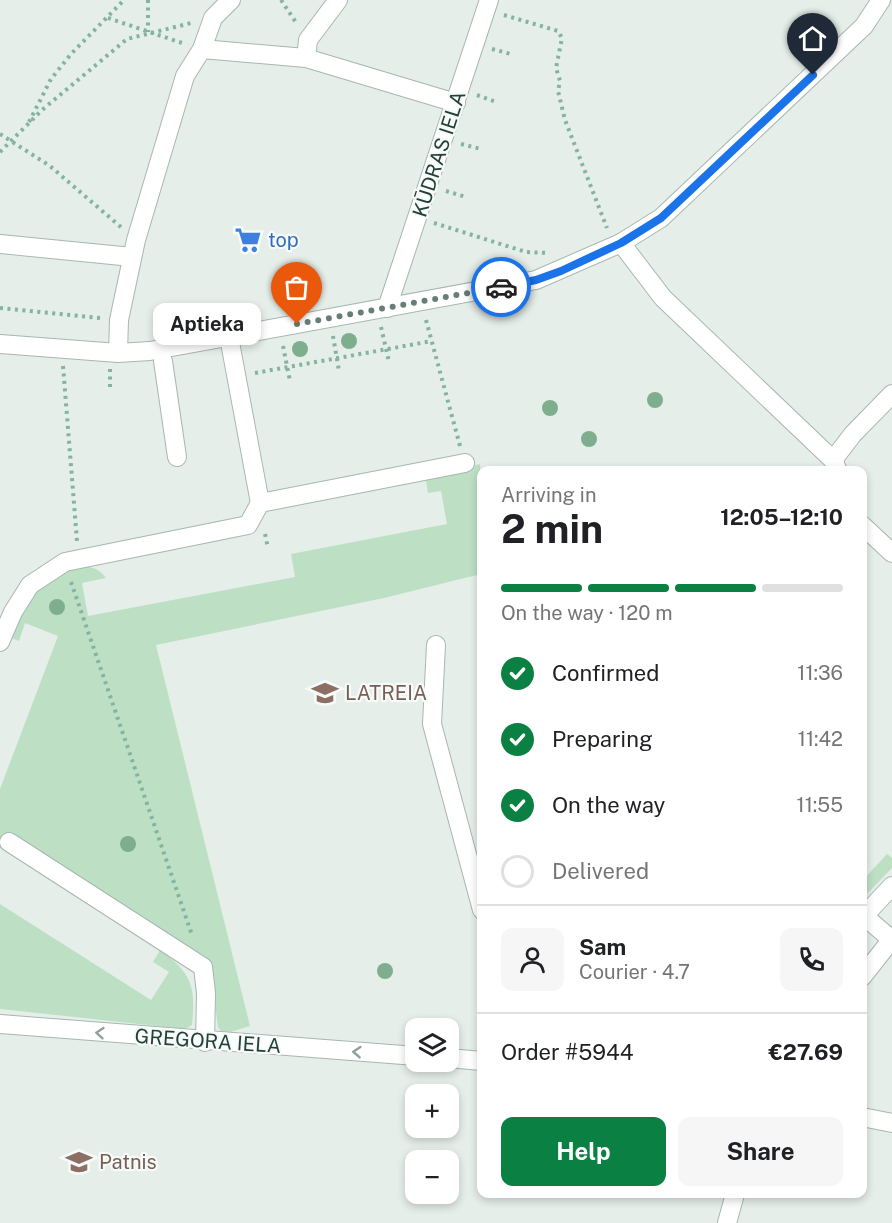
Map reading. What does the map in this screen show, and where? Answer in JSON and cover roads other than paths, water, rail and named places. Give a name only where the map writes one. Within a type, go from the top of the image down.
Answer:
[{"type":"street","points":[[114,358],[119,320],[134,248],[185,76],[202,49],[213,18],[231,0]]},
{"type":"street","points":[[307,49],[338,0]]},
{"type":"street","points":[[0,344],[62,349],[114,358],[229,337],[383,315],[421,302],[536,280],[576,264],[615,238],[661,218],[864,26],[881,0]]},
{"type":"street","name":"KŪDRAS IELA","points":[[383,315],[418,218],[488,4]]},
{"type":"street","points":[[202,49],[307,49],[456,103]]},
{"type":"street","points":[[615,238],[663,298],[836,466],[853,434],[892,394]]},
{"type":"street","points":[[0,244],[134,248]]},
{"type":"street","points":[[0,642],[13,612],[30,585],[71,561],[248,525],[260,503],[229,337]]},
{"type":"street","points":[[162,361],[177,458]]},
{"type":"street","points":[[260,503],[465,463]]},
{"type":"street","points":[[867,530],[892,553]]},
{"type":"street","points":[[436,645],[432,724],[477,891]]},
{"type":"street","points":[[9,842],[203,967],[206,993],[205,1042]]},
{"type":"street","points":[[867,913],[892,886]]},
{"type":"street","points":[[867,920],[892,940],[867,971]]},
{"type":"street","name":"GREGORA IELA","points":[[0,1024],[205,1042],[405,1055]]},
{"type":"street","points":[[459,1059],[477,1060]]},
{"type":"street","points":[[867,1118],[892,1123]]},
{"type":"street","points":[[727,1223],[734,1198]]},
{"type":"place","name":"top","points":[[248,240]]},
{"type":"place","name":"Aptieka","points":[[297,324]]},
{"type":"place","name":"LATREIA","points":[[325,693]]},
{"type":"place","name":"Patnis","points":[[79,1162]]}]
